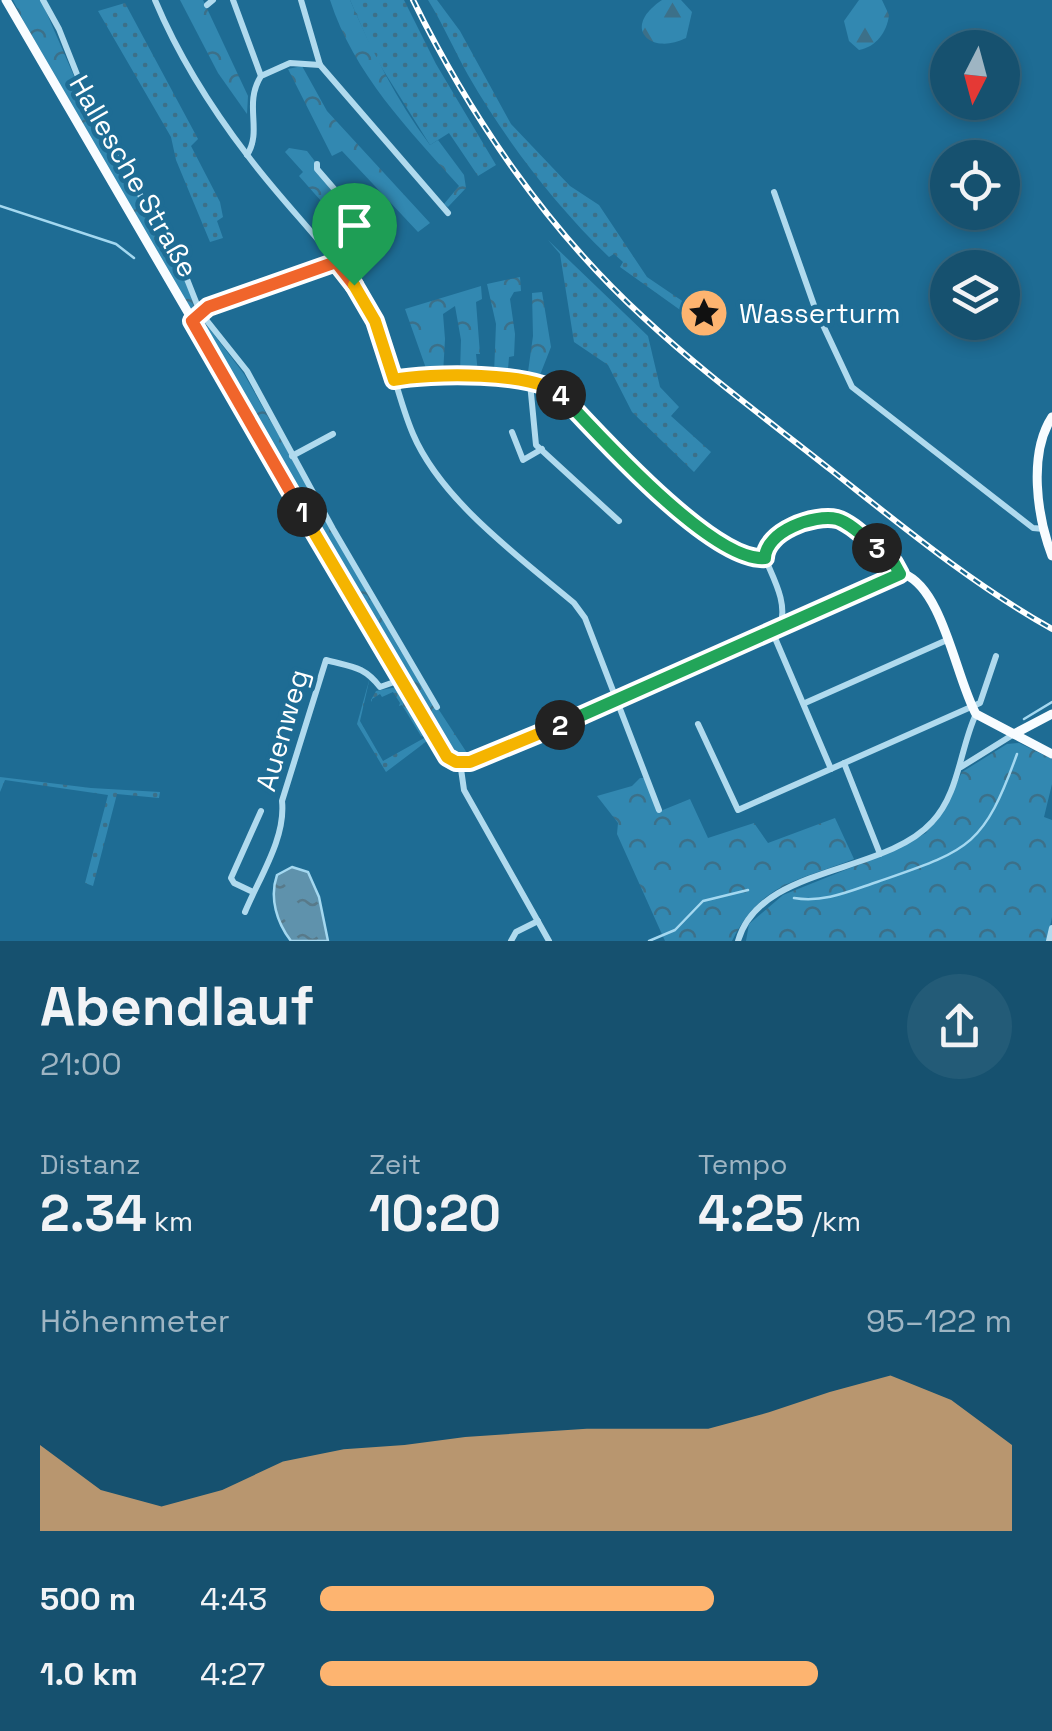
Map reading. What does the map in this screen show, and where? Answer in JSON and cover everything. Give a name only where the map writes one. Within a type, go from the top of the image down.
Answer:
[{"type":"main road","name":"Hallesche Straße","points":[[6,0],[400,680],[445,755],[460,762]]},
{"type":"main road","points":[[1052,417],[1042,435],[1037,458],[1052,556]]},
{"type":"main road","points":[[460,762],[478,759],[900,574],[910,576],[926,592],[974,710],[1052,754]]},
{"type":"main road","points":[[1014,734],[1052,714]]},
{"type":"street","name":"Hallesche Straße","points":[[43,0],[92,112],[183,269],[200,312],[247,371],[437,707]]},
{"type":"street","points":[[155,0],[200,83],[248,156],[364,300],[426,460],[472,513],[574,603],[585,618],[659,810]]},
{"type":"street","points":[[232,0],[261,76]]},
{"type":"street","points":[[301,0],[320,65],[448,213]]},
{"type":"street","points":[[248,156],[255,138],[251,98],[261,76],[290,63],[320,65]]},
{"type":"street","points":[[317,164],[317,169],[375,236],[374,251],[354,285]]},
{"type":"street","points":[[774,192],[815,308],[852,387],[1034,529],[1046,529]]},
{"type":"street","points":[[192,321],[200,312],[336,262]]},
{"type":"street","points":[[394,380],[464,375],[555,390],[655,492],[689,520],[741,552],[756,559],[765,558]]},
{"type":"street","points":[[530,383],[536,445],[619,521]]},
{"type":"street","points":[[512,432],[523,460],[542,448]]},
{"type":"street","points":[[292,456],[333,434]]},
{"type":"street","points":[[796,620],[784,613],[765,558],[765,548],[784,529],[835,519],[873,545],[894,563],[900,574]]},
{"type":"street","points":[[784,613],[776,629],[831,769]]},
{"type":"street","points":[[805,703],[947,640]]},
{"type":"street","points":[[738,941],[756,909],[780,892],[880,854],[933,822],[957,772],[974,710],[983,697],[996,656]]},
{"type":"street","name":"Auenweg","points":[[245,912],[275,844],[284,814],[282,801],[326,660],[370,673],[380,687],[400,680]]},
{"type":"street","points":[[698,724],[738,810],[974,710]]},
{"type":"street","points":[[957,772],[968,761],[1014,734]]},
{"type":"street","name":"Hallesche Straße","points":[[460,762],[464,790],[549,941]]},
{"type":"street","points":[[844,763],[880,854]]},
{"type":"street","name":"Auenweg","points":[[253,892],[234,884],[231,878],[261,811]]},
{"type":"street","points":[[511,941],[516,932],[538,921]]},
{"type":"street","points":[[1049,941],[1052,928]]},
{"type":"green space","points":[[13,0],[41,0],[90,113],[184,276],[196,311],[244,374],[400,650],[467,753],[454,752],[445,744],[399,659],[386,649]]},
{"type":"green space","points":[[180,0],[203,0],[248,96],[247,114],[218,73]]},
{"type":"green space","points":[[330,0],[350,0],[406,111],[430,145],[438,140],[464,175],[466,188],[448,207],[444,204],[459,186],[402,122],[368,76],[340,27]]},
{"type":"green space","points":[[350,0],[404,0],[436,64],[496,165],[478,176],[449,133],[430,145],[375,57]]},
{"type":"green space","points":[[428,0],[437,0],[460,31],[511,124],[570,186],[599,205],[647,277],[700,313],[690,317],[620,267],[623,262],[614,254],[609,257],[570,216],[498,124]]},
{"type":"green space","points":[[662,0],[681,0],[692,12],[686,38],[662,44],[645,36],[643,20]]},
{"type":"green space","points":[[859,0],[882,0],[889,15],[880,38],[859,50],[849,41],[844,21]]},
{"type":"green space","points":[[125,3],[198,139],[191,146],[220,202],[223,217],[217,221],[223,238],[210,242],[176,160],[171,137],[98,11]]},
{"type":"green space","points":[[302,66],[327,111],[430,223],[418,232],[342,151],[332,156],[288,69]]},
{"type":"green space","points":[[289,148],[307,151],[370,233],[373,246],[362,268],[363,251],[359,244],[299,176],[303,172],[285,152]]},
{"type":"green space","points":[[548,240],[648,336],[660,387],[679,407],[671,416],[711,452],[694,472],[632,412],[608,365],[574,342],[560,254]]},
{"type":"green space","points":[[520,277],[521,291],[514,292],[510,299],[515,334],[514,356],[509,357],[508,369],[513,370],[512,376],[494,374],[496,324],[487,284]]},
{"type":"green space","points":[[481,286],[482,299],[476,302],[478,373],[460,373],[461,340],[455,306],[443,314],[443,374],[428,374],[405,309]]},
{"type":"green space","points":[[542,292],[551,347],[538,380],[527,379],[533,336],[532,293]]},
{"type":"green space","points":[[370,677],[360,721],[383,761],[426,737],[421,736],[402,705],[399,706],[393,692],[382,697],[380,694],[372,702],[371,700],[376,691],[397,687],[436,754],[427,741],[386,772],[357,724]]},
{"type":"green space","points":[[1019,743],[1052,759],[1052,784],[1044,817],[1052,820],[1052,917],[1047,941],[746,941],[749,924],[783,895],[895,850],[926,833],[943,812],[962,772],[1007,744]]},
{"type":"green space","points":[[0,777],[160,792],[159,798],[117,794],[93,886],[85,883],[108,795],[5,780],[0,792]]},
{"type":"green space","points":[[644,778],[658,812],[690,799],[708,838],[754,823],[768,843],[835,818],[854,859],[798,879],[768,895],[743,922],[732,941],[665,941],[617,834],[618,823],[597,796],[632,786]]},
{"type":"water","points":[[292,867],[308,872],[319,897],[328,941],[291,941],[282,926],[274,901],[275,884],[277,875]]},
{"type":"waterway","points":[[0,206],[116,244],[134,258]]},
{"type":"waterway","points":[[1024,719],[1052,702]]},
{"type":"waterway","points":[[794,898],[826,898],[847,892],[953,852],[969,841],[994,809],[1017,754]]},
{"type":"waterway","points":[[649,941],[675,930],[703,901],[748,890]]},
{"type":"railway","points":[[413,0],[459,86],[513,169],[608,283],[712,376],[911,533],[1052,629]]},
{"type":"place","name":"Wasserturm","points":[[704,313]]},
{"type":"route","points":[[336,262],[354,285],[375,321],[394,380],[464,375],[555,390],[655,492],[707,533],[741,552],[756,559],[765,558],[765,548],[784,529],[835,519],[873,545],[894,563],[900,574],[555,728],[470,762],[451,760],[441,750],[192,321],[208,307],[336,262]]}]
